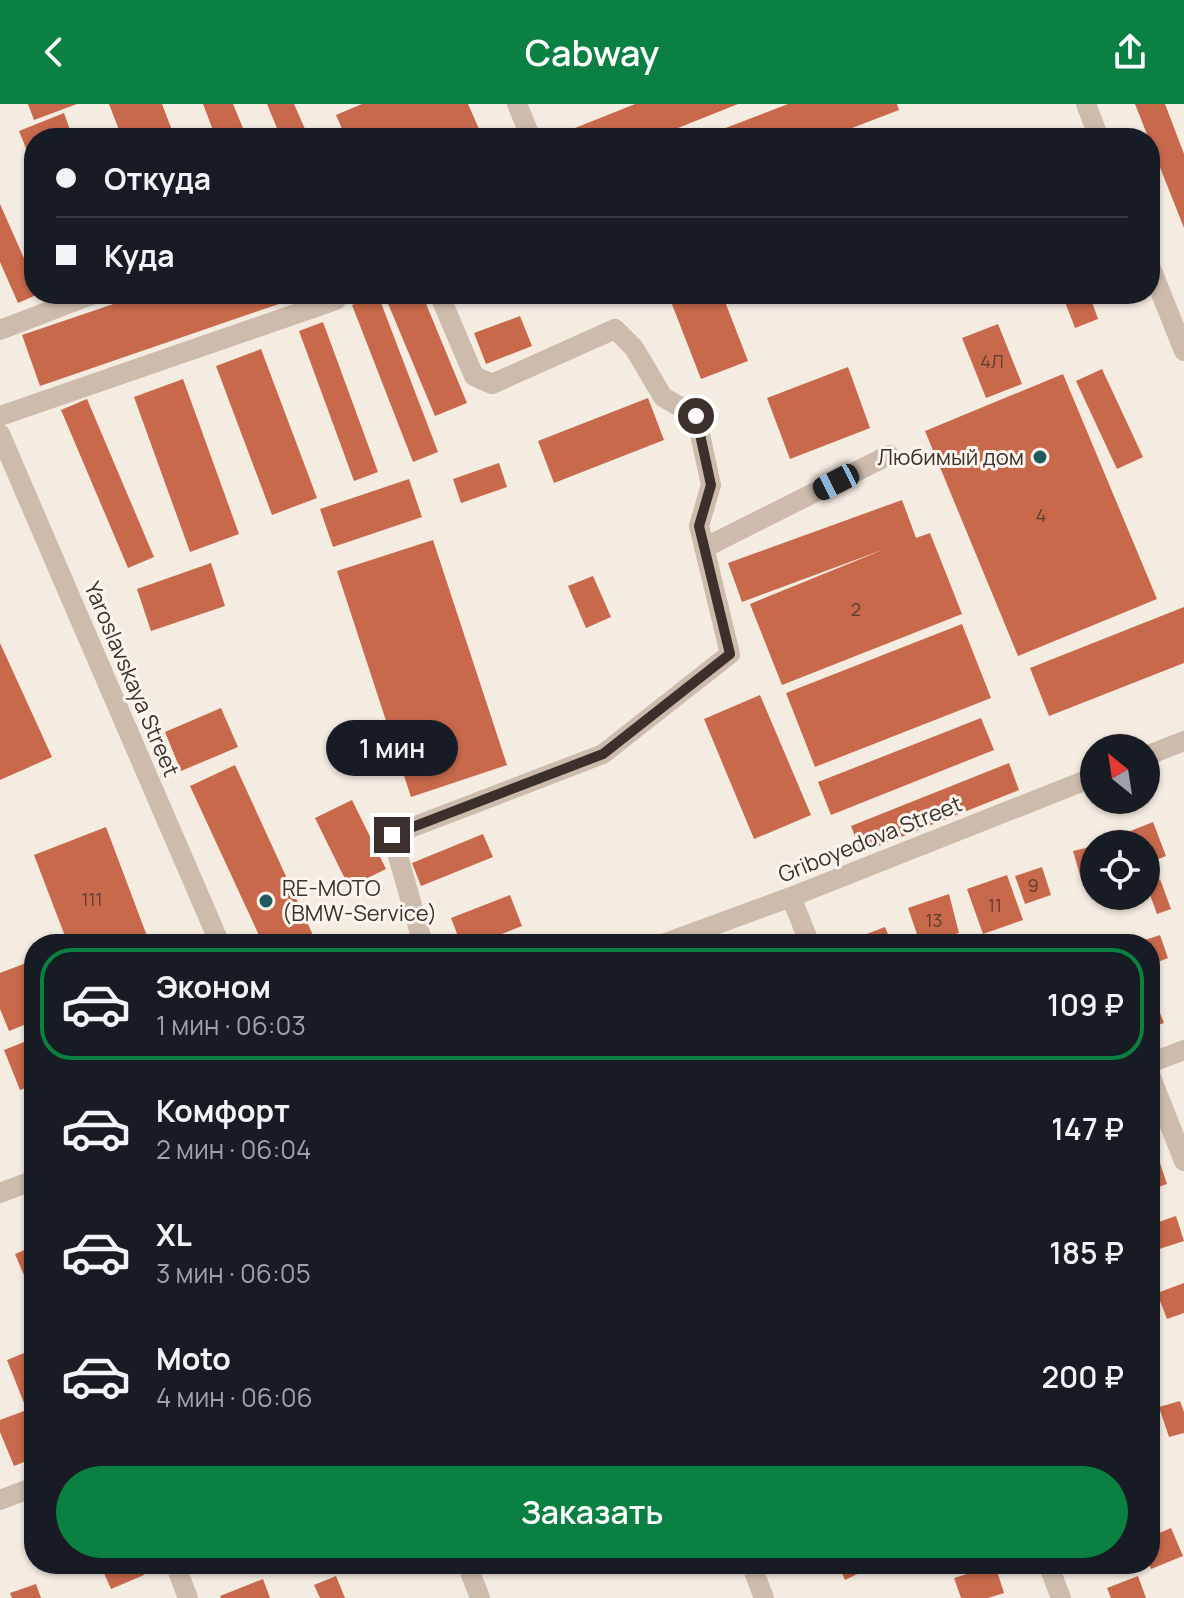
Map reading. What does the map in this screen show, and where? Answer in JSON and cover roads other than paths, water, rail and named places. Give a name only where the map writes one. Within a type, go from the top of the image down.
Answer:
[{"type":"street","points":[[517,104],[527,128]]},
{"type":"street","points":[[1086,104],[1095,128]]},
{"type":"street","points":[[1160,291],[1184,351]]},
{"type":"street","points":[[0,330],[68,304]]},
{"type":"street","points":[[0,416],[324,304]]},
{"type":"street","points":[[420,934],[392,835],[603,754],[730,654],[699,526],[711,485],[696,416],[663,397],[634,348],[615,329],[492,384],[474,376],[443,304]]},
{"type":"street","name":"Yaroslavskaya Street","points":[[0,434],[216,934]]},
{"type":"street","points":[[704,548],[889,455]]},
{"type":"street","points":[[1160,750],[1184,741]]},
{"type":"street","name":"Griboyedova Street","points":[[690,934],[1080,783]]},
{"type":"street","points":[[791,897],[806,934]]},
{"type":"street","points":[[1160,1059],[1184,1050]]},
{"type":"street","points":[[1160,1100],[1184,1161]]},
{"type":"street","points":[[0,1193],[24,1184]]},
{"type":"street","points":[[0,1500],[24,1491]]},
{"type":"street","points":[[179,1574],[188,1598]]},
{"type":"street","points":[[471,1574],[480,1598]]},
{"type":"street","points":[[755,1574],[764,1598]]},
{"type":"street","points":[[1052,1574],[1061,1598]]},
{"type":"place","name":"Любимый дом","points":[[1040,457]]},
{"type":"place","name":"RE-MOTO (BMW-Service)","points":[[266,901]]}]
